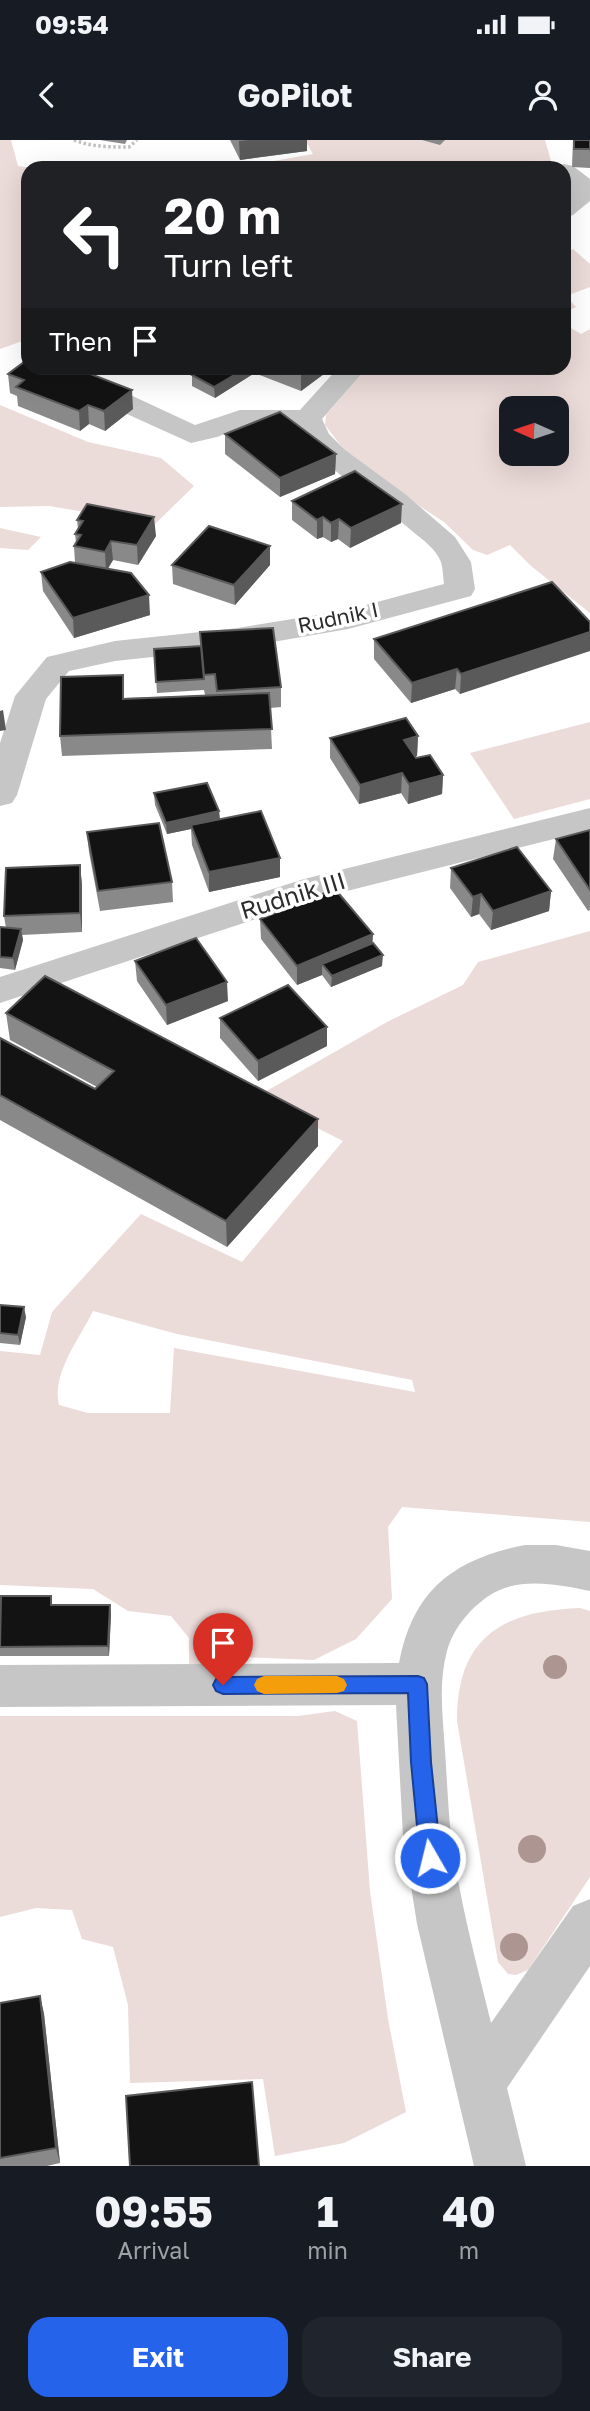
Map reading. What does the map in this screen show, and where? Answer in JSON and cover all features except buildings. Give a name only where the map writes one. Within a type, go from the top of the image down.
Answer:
[{"type":"street","points":[[571,173],[583,190],[578,200],[571,205]]},
{"type":"street","points":[[63,375],[140,408],[191,434],[207,431],[240,418],[308,418],[347,375]]},
{"type":"street","name":"Rudnik I","points":[[0,795],[31,696],[58,664],[115,651],[238,638],[348,619],[460,589],[456,562],[444,543],[395,500],[335,456],[316,436],[308,418]]},
{"type":"street","name":"Rudnik III","points":[[0,990],[316,887],[590,819]]},
{"type":"street","points":[[500,2166],[442,1924],[427,1836],[418,1684],[420,1661],[426,1641],[448,1600],[463,1586],[510,1568],[560,1565],[590,1571]]},
{"type":"street","points":[[0,1686],[418,1684]]},
{"type":"street","points":[[479,2084],[590,1923]]},
{"type":"path","points":[[74,140],[81,144],[130,147],[137,140]]},
{"type":"shaded area","points":[[0,140],[11,140],[18,166],[21,166],[21,342],[0,349]]},
{"type":"shaded area","points":[[305,140],[545,140],[551,161],[274,161],[313,154]]},
{"type":"shaded area","points":[[571,250],[590,264],[590,287],[571,294]]},
{"type":"shaded area","points":[[571,328],[581,334],[590,329],[590,613],[531,566],[510,545],[487,555],[473,550],[444,522],[355,464],[325,425],[326,415],[361,375],[571,375]]},
{"type":"shaded area","points":[[0,405],[88,442],[161,458],[194,486],[155,524],[49,506],[0,507]]},
{"type":"shaded area","points":[[0,528],[41,537],[28,550],[0,548]]},
{"type":"shaded area","points":[[590,722],[590,799],[514,819],[470,753]]},
{"type":"shaded area","points":[[590,931],[590,1522],[402,1507],[388,1527],[392,1599],[356,1639],[314,1660],[241,1657],[189,1667],[189,1638],[171,1616],[128,1611],[93,1589],[0,1585],[0,1351],[40,1355],[52,1312],[141,1214],[242,1262],[343,1141],[256,1097],[387,1022],[463,985],[478,962]],"holes":[[[93,1311],[177,1334],[412,1380],[415,1392],[174,1348],[170,1413],[88,1413],[59,1405],[59,1381],[63,1369]]]},
{"type":"shaded area","points":[[580,1608],[590,1611],[590,1877],[528,1970],[516,1975],[508,1974],[498,1962],[457,1721],[459,1692],[465,1668],[475,1649],[489,1634],[528,1615]]},
{"type":"shaded area","points":[[335,1711],[357,1721],[370,1891],[388,2019],[406,2112],[344,2143],[275,2156],[263,2079],[130,2083],[128,2005],[113,1947],[82,1939],[72,1910],[36,1908],[0,1917],[0,1716],[298,1716]]},
{"type":"slow traffic","points":[[264,1685],[337,1685]]},
{"type":"route","points":[[223,1685],[418,1684],[421,1762],[430,1858]]}]
